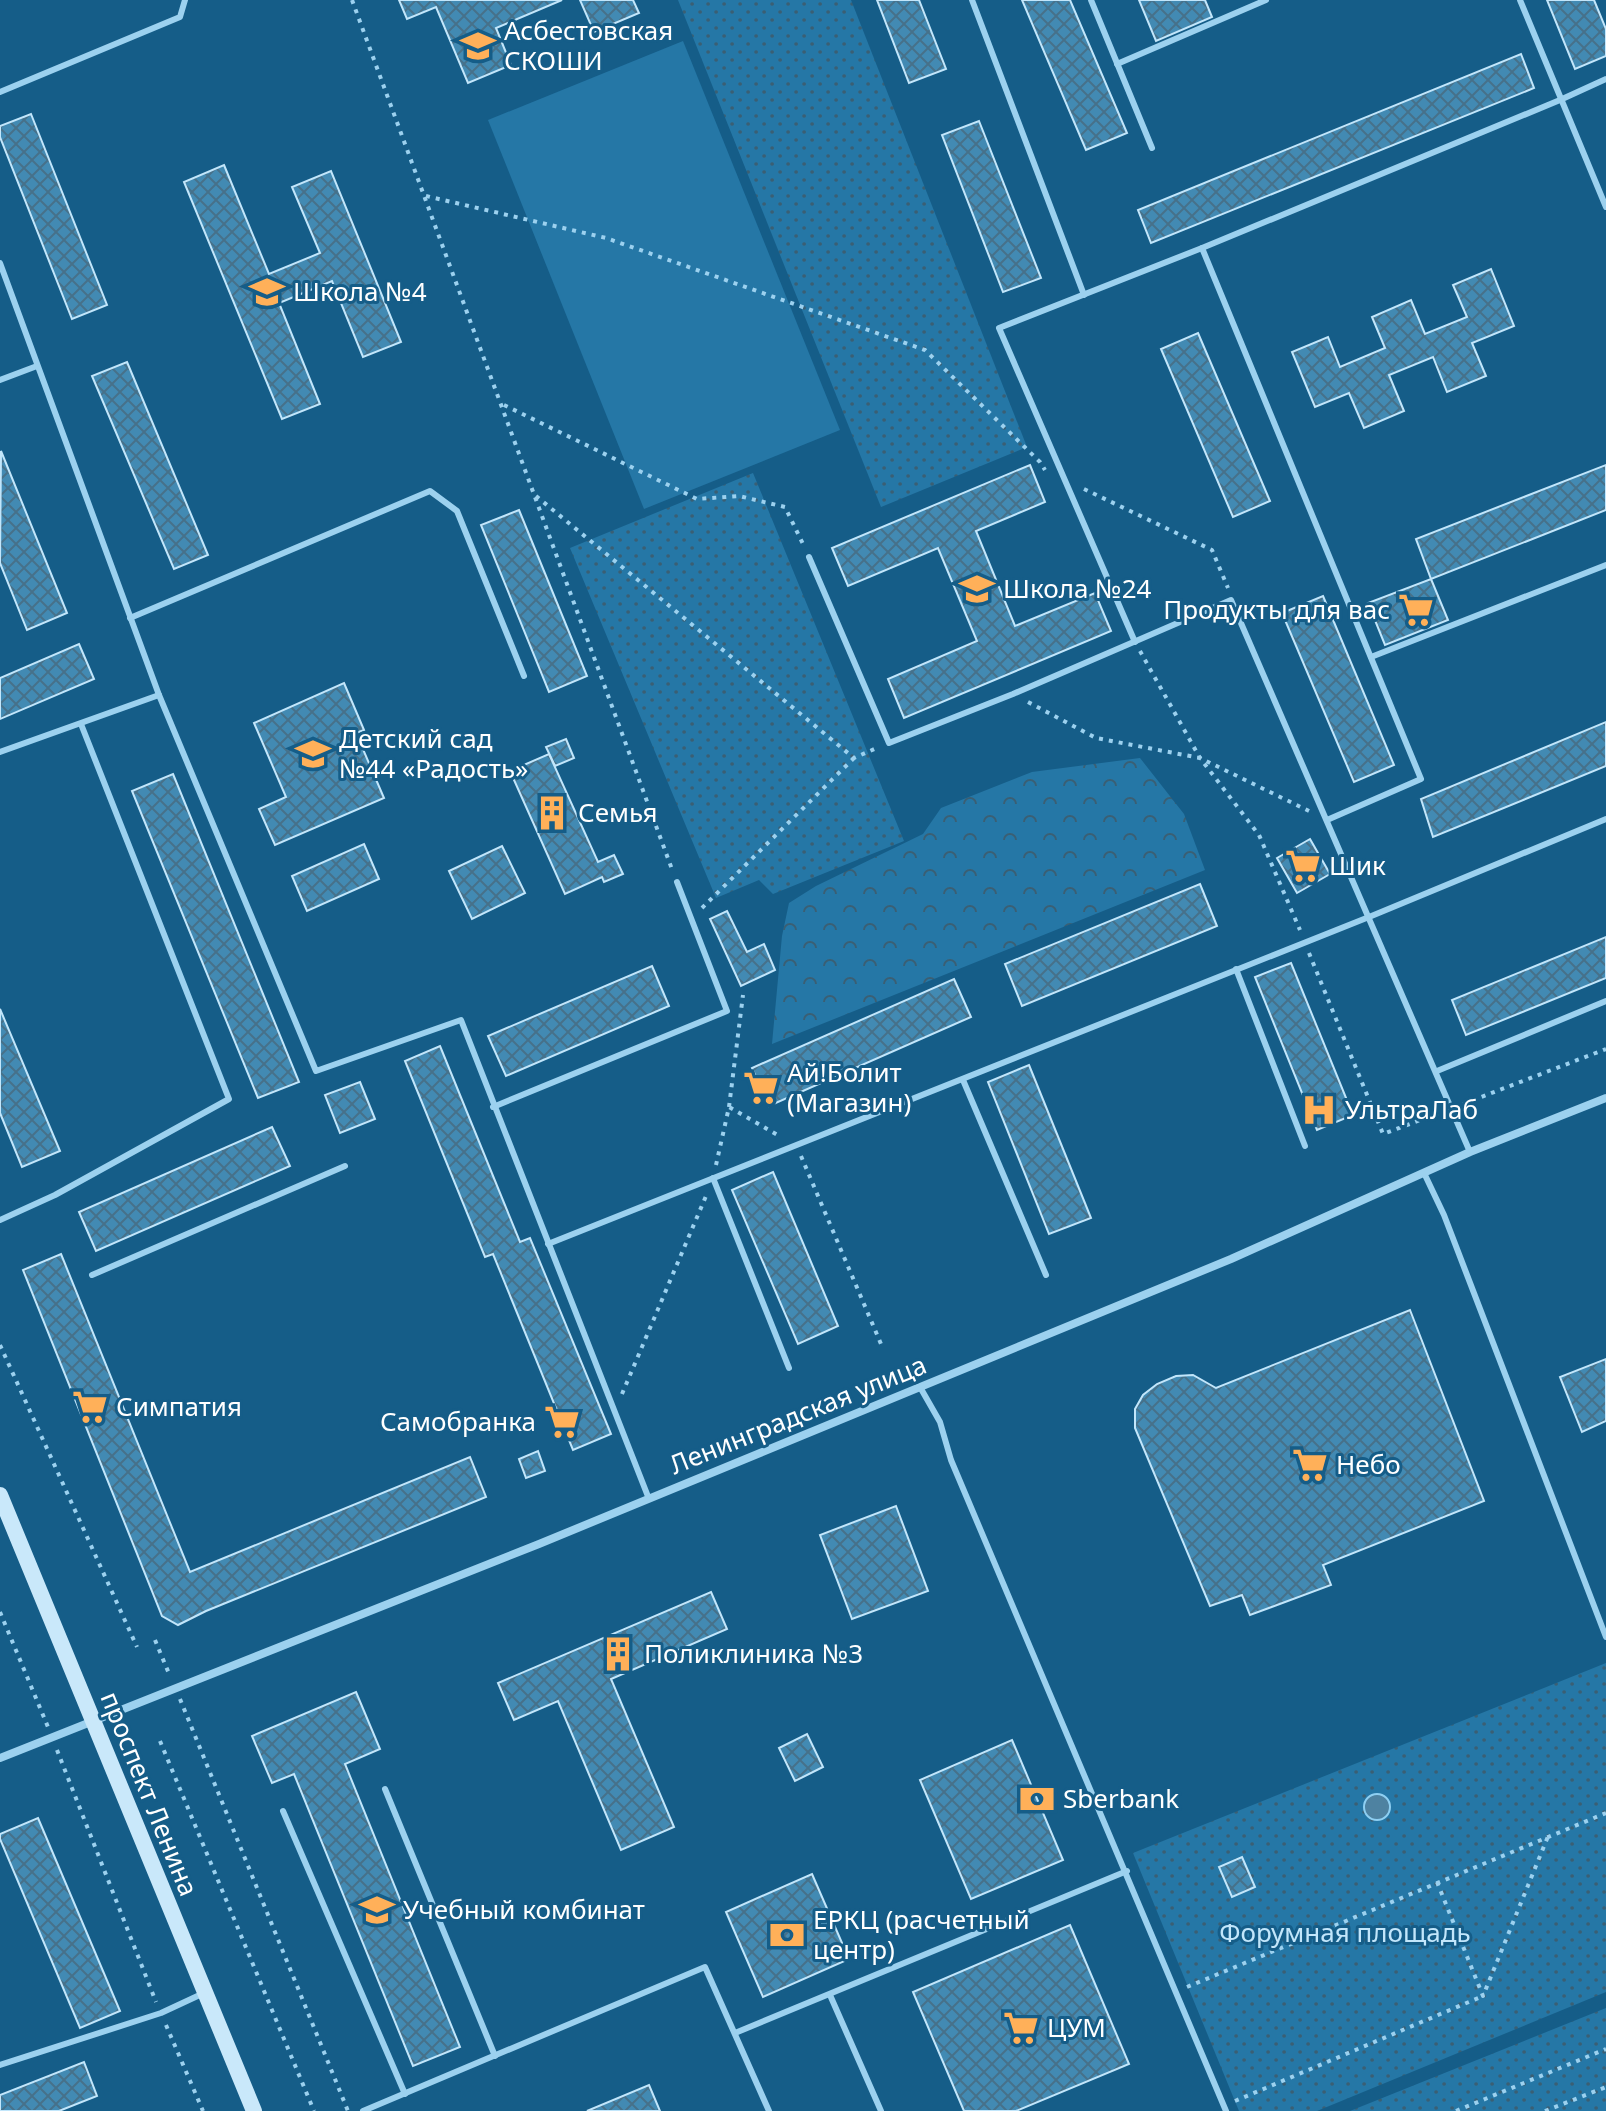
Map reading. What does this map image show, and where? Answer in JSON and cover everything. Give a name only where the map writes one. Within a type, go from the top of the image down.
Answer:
[{"type":"street","name":"Ленинградская улица","points":[[0,1758],[649,1499],[1231,1259],[1425,1175],[1470,1152],[1606,1098]]},
{"type":"street","name":"проспект Ленина","points":[[0,1495],[254,2111]]},
{"type":"lane","points":[[0,92],[180,17],[185,0]]},
{"type":"lane","points":[[972,0],[1084,295]]},
{"type":"lane","points":[[1091,0],[1152,148]]},
{"type":"lane","points":[[1117,64],[1266,0]]},
{"type":"lane","points":[[1520,0],[1606,207]]},
{"type":"lane","points":[[1135,642],[999,328],[1202,248],[1606,79]]},
{"type":"lane","points":[[1202,248],[1421,779],[1327,820]]},
{"type":"lane","points":[[0,263],[159,695],[316,1071],[461,1020],[649,1499]]},
{"type":"lane","points":[[0,380],[37,366]]},
{"type":"lane","points":[[130,618],[430,491],[457,511],[524,676]]},
{"type":"lane","points":[[809,557],[889,743],[1013,694],[1231,600],[1470,1152]]},
{"type":"lane","points":[[1371,657],[1606,565]]},
{"type":"lane","points":[[0,752],[159,695]]},
{"type":"lane","points":[[0,1220],[55,1195],[229,1099],[81,724]]},
{"type":"lane","points":[[548,1244],[1369,917],[1606,819]]},
{"type":"lane","points":[[493,1107],[727,1011],[677,882]]},
{"type":"lane","points":[[1236,969],[1305,1146]]},
{"type":"lane","points":[[1437,1071],[1606,1001]]},
{"type":"lane","points":[[963,1080],[1046,1275]]},
{"type":"lane","points":[[92,1275],[345,1166]]},
{"type":"lane","points":[[1425,1175],[1444,1215],[1606,1637]]},
{"type":"lane","points":[[713,1178],[789,1368]]},
{"type":"lane","points":[[920,1387],[940,1422],[951,1460],[1225,2108]]},
{"type":"lane","points":[[385,1789],[495,2056]]},
{"type":"lane","points":[[283,1811],[405,2094]]},
{"type":"lane","points":[[735,2033],[1127,1871]]},
{"type":"lane","points":[[363,2111],[705,1967],[769,2111]]},
{"type":"lane","points":[[0,2065],[161,2013],[204,1993]]},
{"type":"lane","points":[[830,1995],[881,2111]]},
{"type":"path","points":[[352,0],[677,882]]},
{"type":"path","points":[[426,196],[606,238],[925,350],[1040,462],[1047,474]]},
{"type":"path","points":[[502,404],[697,499],[739,496],[785,507],[809,557]]},
{"type":"path","points":[[1065,480],[1212,550],[1232,598]]},
{"type":"path","points":[[535,495],[854,758]]},
{"type":"path","points":[[1135,642],[1200,758]]},
{"type":"path","points":[[1013,694],[1096,738],[1200,758],[1327,820]]},
{"type":"path","points":[[691,919],[854,758],[889,743]]},
{"type":"path","points":[[615,1411],[713,1178],[729,1107],[743,995]]},
{"type":"path","points":[[1383,1134],[1606,1049]]},
{"type":"path","points":[[729,1107],[796,1145],[881,1344]]},
{"type":"path","points":[[0,1345],[137,1647]]},
{"type":"path","points":[[0,1612],[203,2111]]},
{"type":"path","points":[[192,1728],[348,2111]]},
{"type":"path","points":[[160,1741],[314,2111]]},
{"type":"path","points":[[1176,1991],[1606,1813]]},
{"type":"path","points":[[1225,2108],[1483,1996],[1549,1834]]},
{"type":"path","points":[[1437,1882],[1483,1996]]},
{"type":"path","points":[[1456,2111],[1606,2049]]},
{"type":"path","points":[[1545,2111],[1606,2087]]},
{"type":"green space","points":[[678,0],[851,0],[1027,447],[881,507]]},
{"type":"green space","points":[[683,41],[840,430],[644,509],[488,120]]},
{"type":"green space","points":[[753,473],[904,841],[773,894],[759,880],[716,898],[570,548]]},
{"type":"green space","points":[[1140,758],[1184,814],[1205,870],[772,1044],[782,936],[789,903],[816,886],[923,834],[941,808],[1032,772]]},
{"type":"green space","name":"Форумная площадь","points":[[1606,1663],[1606,1992],[1317,2111],[1239,2111],[1133,1853]]},
{"type":"green space","points":[[1606,2008],[1606,2111],[1350,2111]]},
{"type":"shaded area","points":[[1377,1794],[1386,1798],[1390,1807],[1386,1816],[1377,1820],[1368,1816],[1364,1807],[1368,1798]]},
{"type":"building","name":"Асбестовская СКОШИ","points":[[399,0],[562,0],[496,28],[511,65],[468,83],[436,7],[407,19]]},
{"type":"building","name":"Асбестовская СКОШИ","points":[[580,0],[633,0],[639,13],[594,32]]},
{"type":"building","points":[[877,0],[919,0],[946,69],[909,83]]},
{"type":"building","points":[[1022,0],[1070,0],[1127,133],[1086,150]]},
{"type":"building","points":[[1139,0],[1205,0],[1212,17],[1156,41]]},
{"type":"building","points":[[1547,0],[1594,0],[1606,29],[1606,56],[1575,69]]},
{"type":"building","points":[[1521,54],[1534,88],[1151,243],[1138,210]]},
{"type":"building","points":[[31,114],[107,305],[72,319],[0,137],[0,126]]},
{"type":"building","points":[[979,121],[1041,278],[1003,292],[942,135]]},
{"type":"building","name":"Школа №4","points":[[224,165],[269,274],[320,253],[292,187],[331,171],[401,342],[363,357],[332,281],[279,303],[320,404],[282,419],[184,182]]},
{"type":"building","points":[[1491,269],[1514,326],[1472,343],[1486,376],[1447,392],[1433,357],[1389,375],[1404,411],[1364,428],[1349,393],[1315,407],[1292,352],[1328,337],[1340,367],[1385,348],[1372,317],[1411,300],[1425,334],[1467,317],[1453,285]]},
{"type":"building","points":[[1198,333],[1270,501],[1233,517],[1161,349]]},
{"type":"building","points":[[127,362],[208,555],[174,569],[92,376]]},
{"type":"building","points":[[1,451],[67,613],[27,630],[0,563]]},
{"type":"building","name":"Школа №24","points":[[1030,465],[1045,502],[976,531],[1015,626],[1095,593],[1111,631],[904,718],[888,679],[977,641],[938,548],[848,586],[832,548]]},
{"type":"building","points":[[1606,465],[1606,510],[1431,579],[1416,539]]},
{"type":"building","points":[[519,510],[587,676],[549,692],[481,525]]},
{"type":"building","points":[[1431,579],[1448,620],[1385,645],[1368,603]]},
{"type":"building","points":[[1323,596],[1394,765],[1354,782],[1282,613]]},
{"type":"building","points":[[79,644],[94,679],[0,719],[0,678]]},
{"type":"building","points":[[344,683],[364,730],[356,733],[384,798],[275,845],[259,809],[286,797],[254,723]]},
{"type":"building","points":[[1606,722],[1606,766],[1433,837],[1421,799]]},
{"type":"building","points":[[566,739],[574,758],[555,766],[546,747]]},
{"type":"building","name":"Семья","points":[[549,754],[598,862],[614,855],[623,874],[604,882],[602,877],[565,894],[510,771]]},
{"type":"building","points":[[173,774],[299,1082],[258,1098],[132,791]]},
{"type":"building","name":"Шик","points":[[1310,839],[1330,874],[1297,893],[1277,858]]},
{"type":"building","points":[[364,844],[379,879],[307,911],[292,876]]},
{"type":"building","points":[[502,846],[525,893],[472,919],[449,871]]},
{"type":"building","points":[[1200,884],[1217,926],[1022,1006],[1005,964]]},
{"type":"building","points":[[727,911],[747,952],[764,944],[775,970],[741,986],[710,919]]},
{"type":"building","points":[[1606,937],[1606,978],[1466,1035],[1452,1000]]},
{"type":"building","points":[[1291,963],[1353,1115],[1317,1130],[1255,977]]},
{"type":"building","points":[[652,966],[669,1006],[506,1076],[488,1036]]},
{"type":"building","points":[[954,979],[971,1017],[769,1106],[752,1068]]},
{"type":"building","points":[[0,1009],[60,1151],[22,1167],[0,1113]]},
{"type":"building","points":[[440,1046],[520,1242],[530,1238],[611,1434],[573,1450],[493,1254],[485,1257],[405,1061]]},
{"type":"building","points":[[1029,1065],[1091,1218],[1049,1234],[988,1082]]},
{"type":"building","points":[[360,1082],[375,1119],[340,1133],[325,1095]]},
{"type":"building","points":[[272,1127],[290,1166],[96,1251],[79,1212]]},
{"type":"building","points":[[773,1172],[838,1326],[798,1344],[732,1190]]},
{"type":"building","points":[[61,1254],[190,1572],[470,1457],[486,1497],[178,1625],[162,1616],[23,1270]]},
{"type":"building","name":"Небо","points":[[1410,1310],[1484,1501],[1323,1565],[1331,1585],[1250,1615],[1242,1595],[1210,1606],[1135,1428],[1135,1409],[1143,1395],[1157,1384],[1176,1376],[1193,1375],[1216,1388]]},
{"type":"building","points":[[1606,1359],[1606,1421],[1582,1432],[1560,1377]]},
{"type":"building","points":[[538,1451],[545,1471],[526,1478],[519,1459]]},
{"type":"building","points":[[896,1506],[928,1591],[852,1619],[820,1535]]},
{"type":"building","points":[[711,1592],[727,1629],[611,1679],[674,1827],[621,1850],[558,1701],[514,1720],[498,1683]]},
{"type":"building","name":"Учебный комбинат","points":[[356,1692],[380,1749],[345,1764],[460,2047],[413,2066],[294,1774],[272,1783],[252,1736]]},
{"type":"building","points":[[807,1734],[823,1767],[795,1781],[779,1748]]},
{"type":"building","points":[[1012,1740],[1063,1860],[971,1899],[920,1780]]},
{"type":"building","points":[[38,1818],[120,2011],[80,2028],[0,1839],[0,1834]]},
{"type":"building","points":[[1242,1857],[1255,1887],[1232,1897],[1219,1867]]},
{"type":"building","name":"ЕРКЦ (расчетный центр)","points":[[812,1874],[849,1959],[763,1997],[726,1912]]},
{"type":"building","name":"ЦУМ","points":[[1070,1925],[1129,2064],[1016,2111],[964,2111],[913,1992]]},
{"type":"building","points":[[84,2062],[97,2096],[59,2111],[0,2111],[0,2095]]},
{"type":"building","points":[[649,2085],[660,2111],[587,2111]]},
{"type":"place","name":"Асбестовская СКОШИ","points":[[478,46]]},
{"type":"place","name":"Школа №4","points":[[267,292]]},
{"type":"place","name":"Школа №24","points":[[977,589]]},
{"type":"place","name":"Продукты для вас","points":[[1416,610]]},
{"type":"place","name":"Детский сад №44 «Радость»","points":[[313,754]]},
{"type":"place","name":"Семья","points":[[552,813]]},
{"type":"place","name":"Шик","points":[[1303,866]]},
{"type":"place","name":"Ай!Болит (Магазин)","points":[[761,1088]]},
{"type":"place","name":"УльтраЛаб","points":[[1319,1110]]},
{"type":"place","name":"Симпатия","points":[[90,1407]]},
{"type":"place","name":"Самобранка","points":[[562,1422]]},
{"type":"place","name":"Небо","points":[[1310,1465]]},
{"type":"place","name":"Поликлиника №3","points":[[618,1654]]},
{"type":"place","name":"Sberbank","points":[[1037,1799]]},
{"type":"place","name":"Учебный комбинат","points":[[377,1910]]},
{"type":"place","name":"ЕРКЦ (расчетный центр)","points":[[787,1935]]},
{"type":"place","name":"ЦУМ","points":[[1021,2028]]}]
